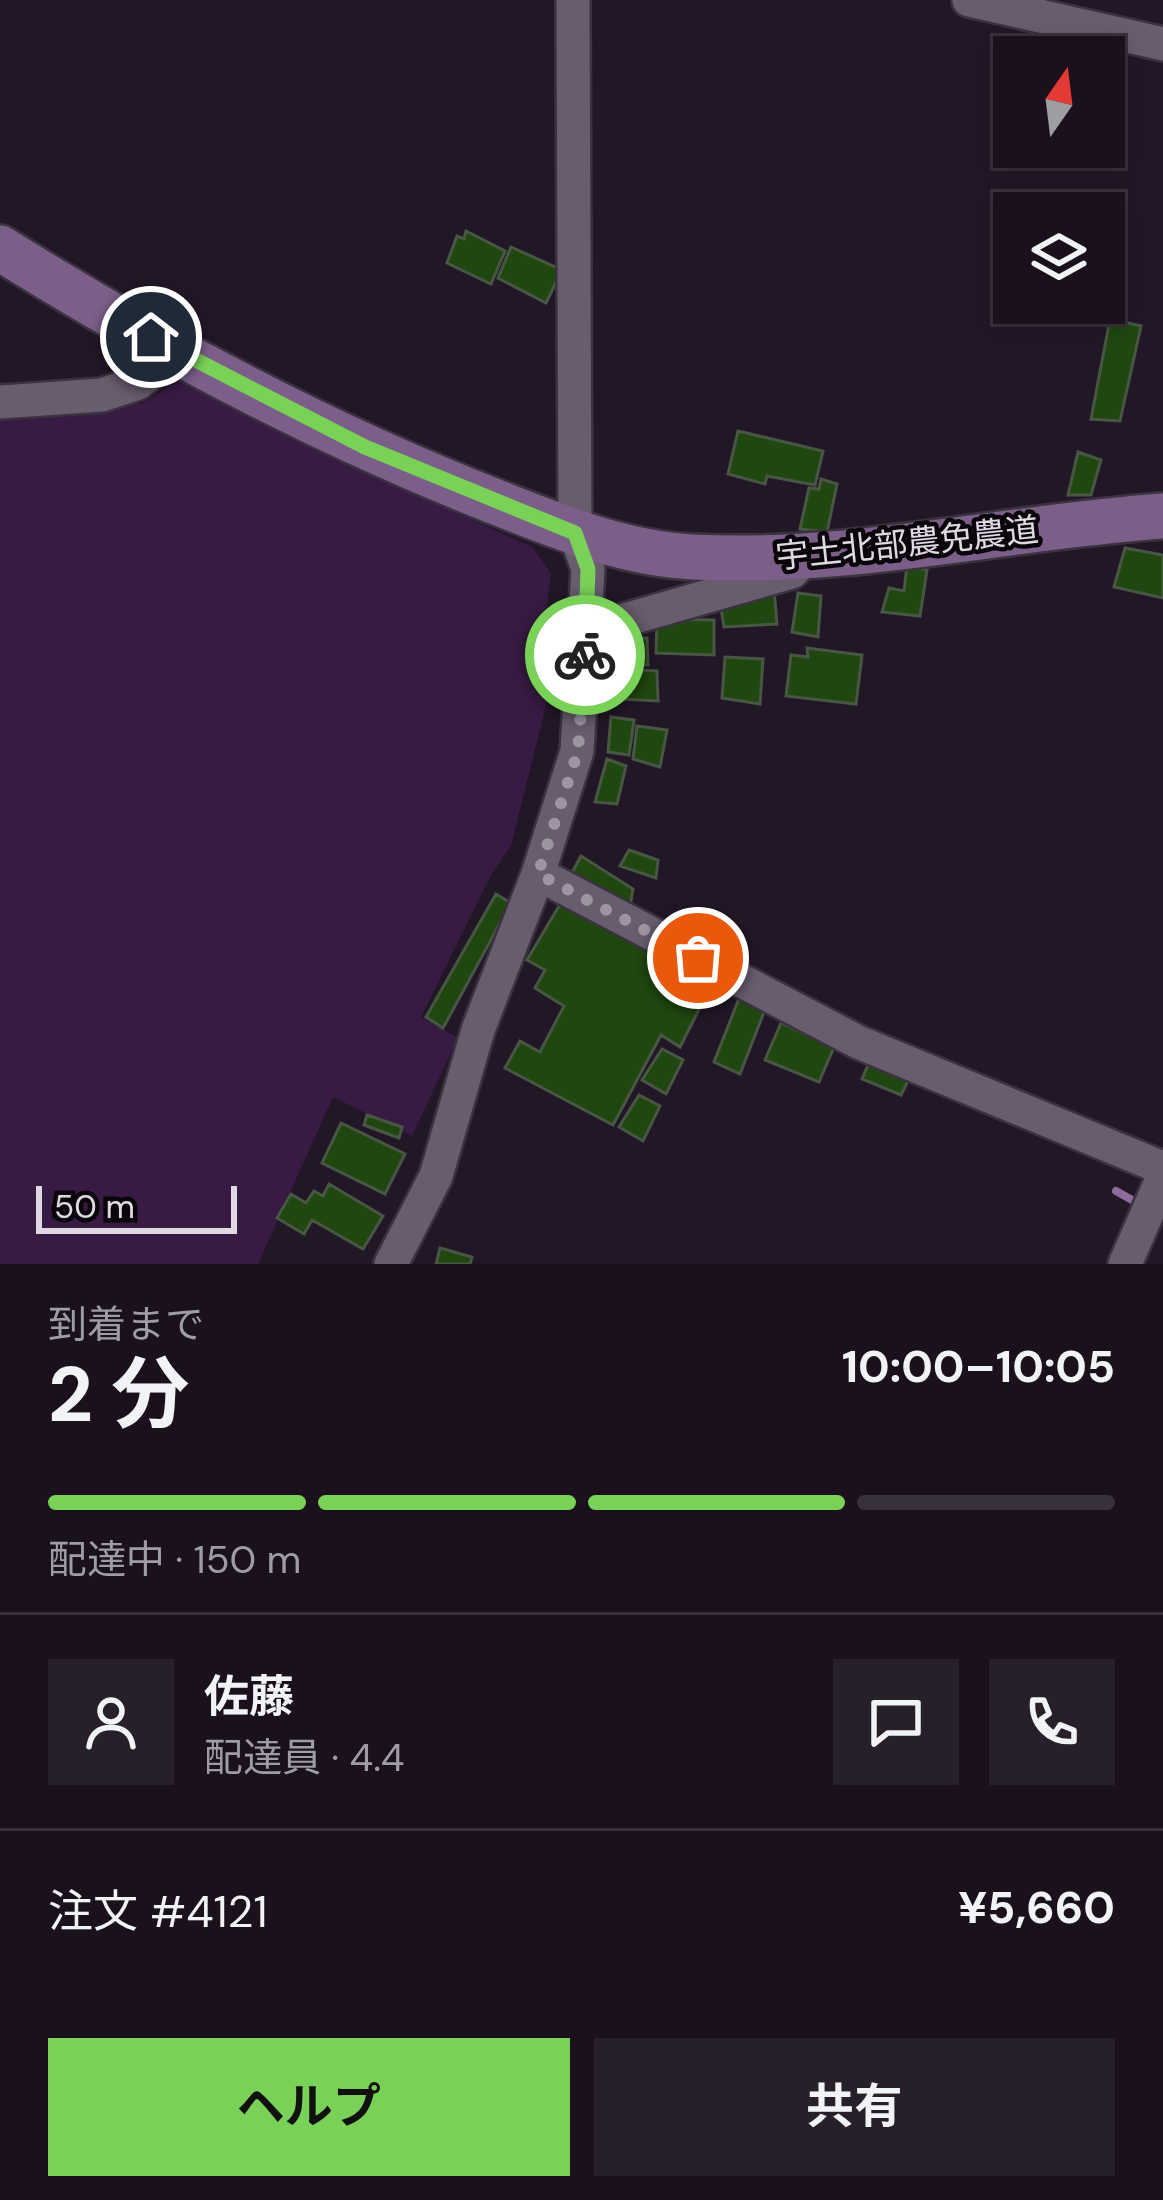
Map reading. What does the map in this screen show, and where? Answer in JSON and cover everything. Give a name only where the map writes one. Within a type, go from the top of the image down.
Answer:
[{"type":"street","points":[[391,1264],[436,1176],[478,1030],[538,874],[578,751],[588,569],[575,533],[573,0]]},
{"type":"street","points":[[969,0],[1163,44]]},
{"type":"street","name":"宇土北部農免農道","points":[[0,248],[177,352],[365,447],[575,533],[687,557],[803,559],[1163,516]]},
{"type":"street","points":[[0,402],[102,394],[138,383],[177,352]]},
{"type":"street","points":[[586,631],[792,572],[803,559]]},
{"type":"street","points":[[538,874],[858,1042],[1163,1168]]},
{"type":"street","points":[[1125,1264],[1163,1177]]},
{"type":"shaded area","points":[[182,377],[351,465],[532,547],[551,573],[546,705],[511,845],[490,877],[421,1017],[458,1038],[412,1136],[333,1097],[258,1264],[0,1264],[0,421],[71,408],[143,403]]},
{"type":"building","points":[[466,231],[505,251],[491,284],[447,263],[457,236],[464,239]]},
{"type":"building","points":[[511,247],[562,270],[546,303],[498,278]]},
{"type":"building","points":[[1109,324],[1141,326],[1120,421],[1091,419]]},
{"type":"building","points":[[738,431],[823,451],[815,485],[767,476],[765,484],[728,474]]},
{"type":"building","points":[[1078,452],[1101,460],[1091,495],[1068,495]]},
{"type":"building","points":[[821,479],[837,484],[827,532],[800,529],[809,488],[819,489]]},
{"type":"building","points":[[1125,548],[1163,555],[1163,598],[1114,587]]},
{"type":"building","points":[[907,565],[927,570],[920,616],[882,612],[889,588],[904,591]]},
{"type":"building","points":[[774,590],[777,624],[724,627],[720,602]]},
{"type":"building","points":[[798,593],[821,596],[818,637],[792,632]]},
{"type":"building","points":[[657,619],[714,620],[714,655],[656,653]]},
{"type":"building","points":[[606,638],[647,638],[648,665],[608,663]]},
{"type":"building","points":[[807,648],[862,655],[856,704],[786,696],[791,655],[808,657]]},
{"type":"building","points":[[725,657],[763,659],[760,704],[722,698]]},
{"type":"building","points":[[623,669],[657,671],[658,701],[621,699]]},
{"type":"building","points":[[611,717],[634,720],[629,755],[608,752]]},
{"type":"building","points":[[637,726],[667,730],[660,767],[633,759]]},
{"type":"building","points":[[607,759],[626,766],[617,804],[595,802]]},
{"type":"building","points":[[629,850],[658,860],[656,878],[620,866]]},
{"type":"building","points":[[581,856],[633,889],[629,912],[569,878]]},
{"type":"building","points":[[496,894],[511,903],[443,1028],[426,1017]]},
{"type":"building","points":[[562,901],[713,982],[680,1047],[661,1035],[613,1125],[505,1068],[520,1041],[540,1052],[564,1006],[535,988],[545,970],[527,960]]},
{"type":"building","points":[[740,996],[766,1007],[740,1074],[714,1062]]},
{"type":"building","points":[[781,1023],[834,1047],[819,1082],[765,1060]]},
{"type":"building","points":[[662,1049],[683,1060],[666,1094],[642,1080]]},
{"type":"building","points":[[871,1058],[911,1075],[901,1095],[862,1079]]},
{"type":"building","points":[[639,1095],[660,1106],[643,1141],[619,1127]]},
{"type":"building","points":[[367,1115],[402,1127],[399,1138],[364,1125]]},
{"type":"building","points":[[341,1123],[405,1154],[385,1194],[322,1163]]},
{"type":"building","points":[[329,1184],[383,1216],[363,1249],[312,1220],[304,1234],[277,1218],[291,1194],[306,1203],[314,1191],[323,1196]]},
{"type":"building","points":[[440,1248],[472,1257],[470,1264],[436,1264]]},
{"type":"waterway","points":[[1116,1191],[1141,1205]]},
{"type":"way so far","points":[[585,655],[578,751],[538,874],[698,958]]},
{"type":"route","points":[[151,337],[365,447],[575,533],[588,569],[585,655]]}]
